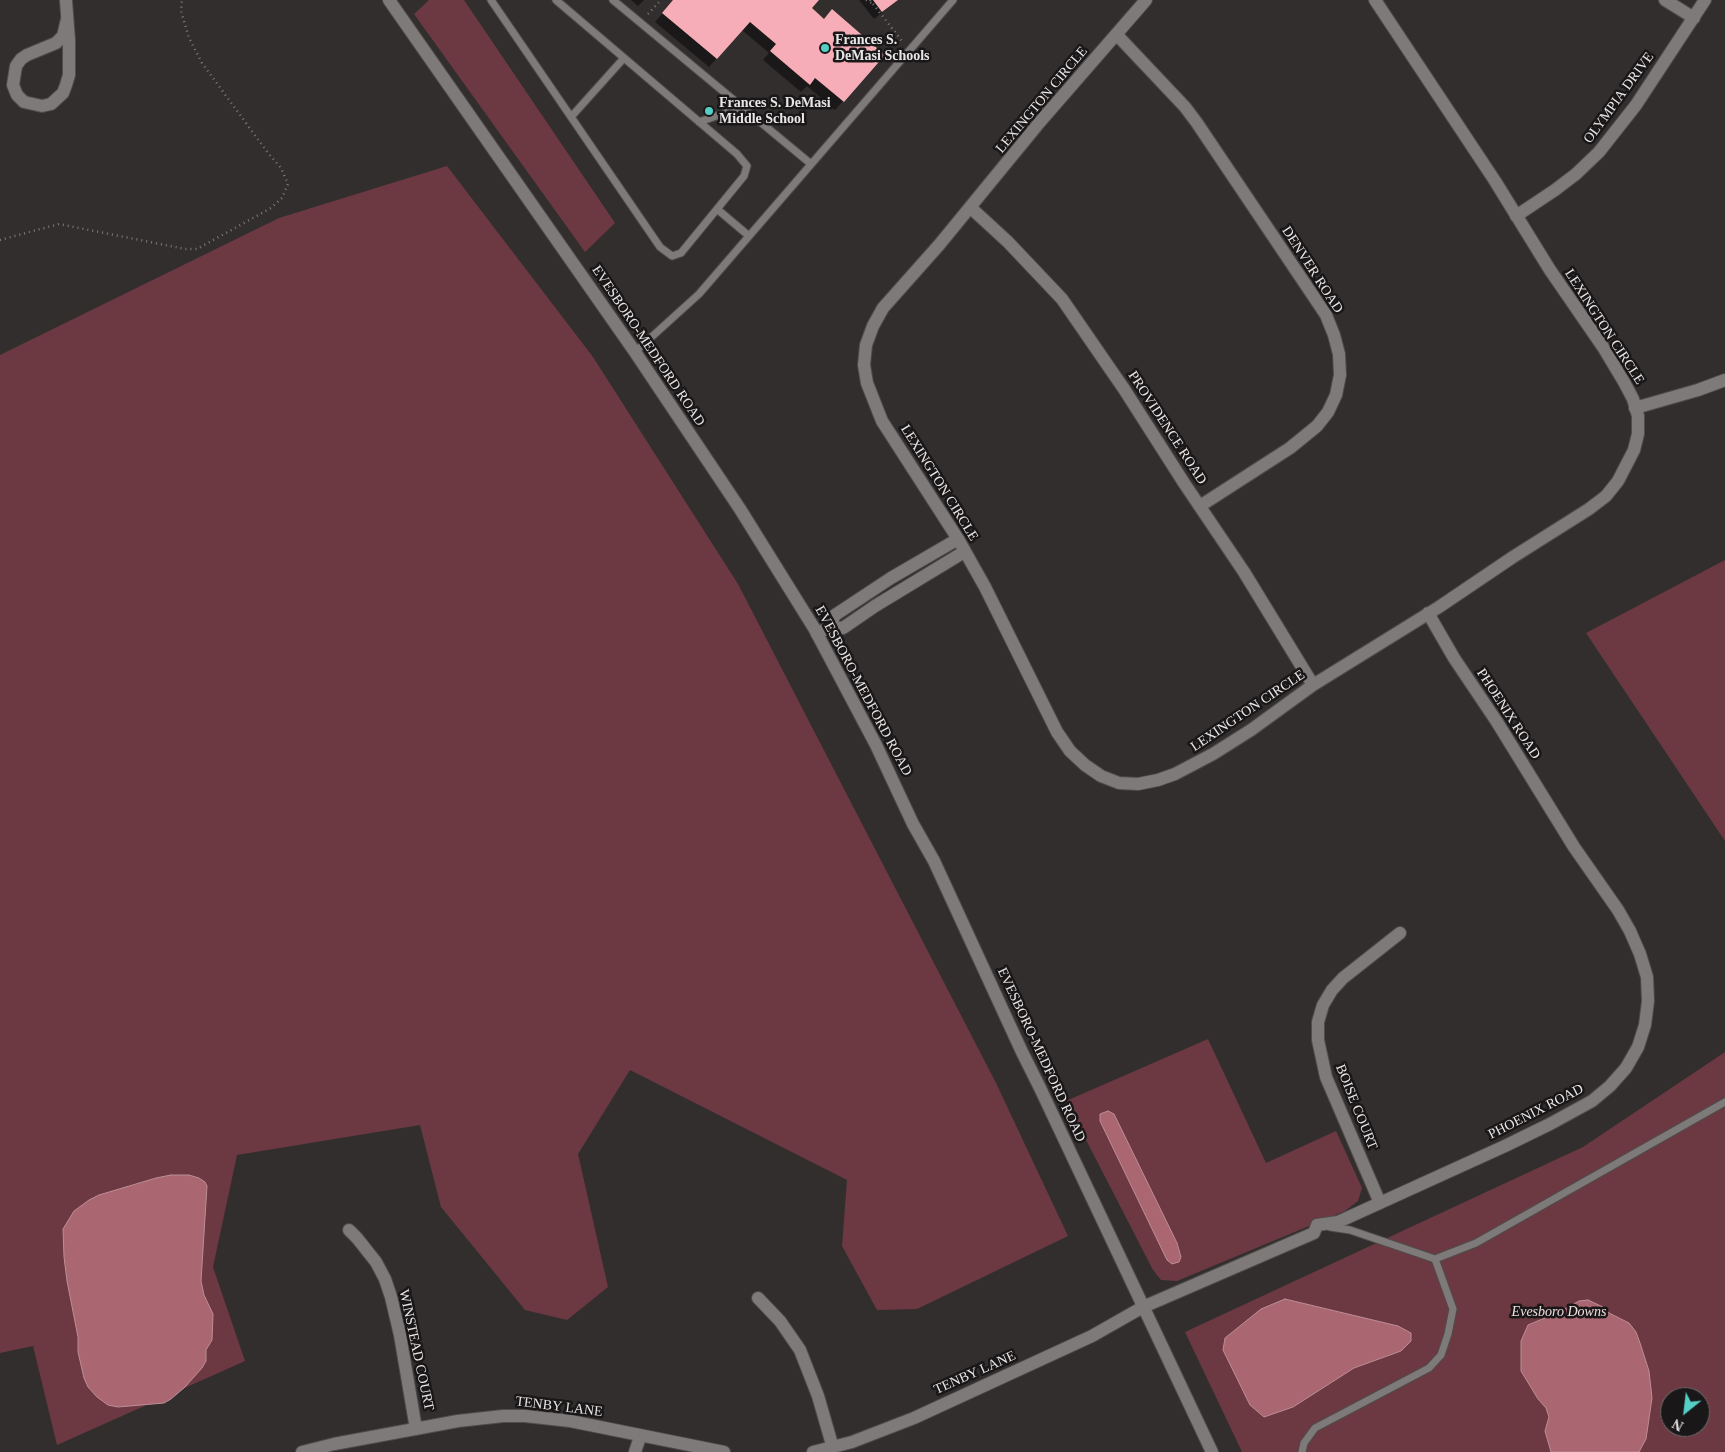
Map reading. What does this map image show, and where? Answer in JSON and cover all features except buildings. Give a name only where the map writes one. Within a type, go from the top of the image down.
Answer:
[{"type":"street","points":[[66,0],[67,19],[69,75],[63,93],[51,104],[42,106],[24,102],[17,94],[13,85],[16,66],[27,55],[56,43],[63,36],[67,19]]},
{"type":"street","name":"LEXINGTON CIRCLE","points":[[1146,0],[1039,123],[971,208],[883,308],[870,332],[866,345],[864,365],[867,383],[882,421],[958,539],[985,587],[1057,732],[1070,751],[1085,765],[1102,776],[1120,783],[1138,784],[1158,780],[1182,771],[1245,734],[1313,685],[1428,614],[1583,513],[1606,496],[1618,481],[1634,450],[1638,434],[1638,416],[1624,382],[1603,347],[1550,270],[1375,0]]},
{"type":"street","points":[[1665,0],[1694,18]]},
{"type":"street","name":"OLYMPIA DRIVE","points":[[1516,216],[1576,174],[1599,152],[1636,105],[1705,0]]},
{"type":"street","name":"EVESBORO-MEDFORD ROAD","points":[[394,2],[635,352],[735,501],[818,634],[876,745],[913,824],[934,861],[1022,1052],[1212,1452]]},
{"type":"street","name":"DENVER ROAD","points":[[1117,35],[1186,107],[1326,315],[1339,354],[1340,374],[1336,395],[1328,412],[1317,426],[1290,448],[1200,506]]},
{"type":"street","name":"PROVIDENCE ROAD","points":[[971,208],[1008,242],[1062,299],[1124,389],[1249,579],[1313,685]]},
{"type":"street","points":[[1635,408],[1698,390],[1725,380]]},
{"type":"street","points":[[818,634],[829,627],[835,615],[891,578],[958,539]]},
{"type":"street","points":[[829,627],[843,628],[875,606],[964,552]]},
{"type":"street","name":"PHOENIX ROAD","points":[[1143,1307],[1314,1233],[1317,1225],[1338,1222],[1542,1128],[1592,1101],[1610,1086],[1626,1068],[1634,1054],[1645,1025],[1648,1002],[1647,977],[1630,931],[1618,910],[1574,847],[1428,614]]},
{"type":"street","name":"BOISE COURT","points":[[1380,1203],[1326,1077],[1318,1040],[1318,1022],[1323,1005],[1332,990],[1343,978],[1400,933]]},
{"type":"street","name":"WINSTEAD COURT","points":[[349,1230],[367,1249],[385,1279],[400,1335],[416,1430]]},
{"type":"street","points":[[758,1298],[780,1321],[800,1350],[818,1396],[833,1448]]},
{"type":"street","name":"TENBY LANE","points":[[813,1452],[852,1442],[914,1418],[1092,1336],[1143,1307]]},
{"type":"street","name":"TENBY LANE","points":[[302,1452],[334,1444],[480,1418],[525,1416],[570,1421],[724,1452]]},
{"type":"street","points":[[636,1452],[640,1436]]},
{"type":"lane","points":[[491,0],[660,248],[672,256],[681,253],[744,176],[747,166],[737,154],[556,0]]},
{"type":"lane","points":[[613,0],[810,164]]},
{"type":"lane","points":[[635,352],[699,294],[952,0]]},
{"type":"lane","points":[[571,117],[624,58]]},
{"type":"lane","points":[[699,122],[742,107]]},
{"type":"lane","points":[[717,209],[749,236]]},
{"type":"lane","points":[[1317,1225],[1350,1230],[1435,1259],[1476,1243],[1725,1102]]},
{"type":"lane","points":[[1302,1452],[1304,1443],[1315,1428],[1429,1368],[1441,1355],[1453,1309],[1435,1259]]},
{"type":"path","points":[[0,240],[59,224],[185,249],[198,249],[271,208],[282,198],[288,184],[281,168],[202,63],[189,38],[181,11],[182,0]]},
{"type":"path","points":[[641,23],[661,0]]},
{"type":"path","points":[[866,0],[874,4]]},
{"type":"path","points":[[870,0],[910,50]]},
{"type":"green space","points":[[429,0],[464,0],[615,223],[585,252],[414,14]]},
{"type":"green space","points":[[447,166],[593,357],[738,584],[996,1083],[1068,1236],[917,1309],[877,1310],[842,1246],[847,1180],[630,1070],[578,1154],[608,1287],[567,1320],[525,1310],[441,1207],[420,1125],[237,1155],[213,1267],[245,1361],[57,1445],[33,1346],[0,1353],[0,355],[279,218]]},
{"type":"green space","points":[[1725,560],[1725,841],[1586,633]]},
{"type":"green space","points":[[1208,1039],[1266,1163],[1336,1131],[1362,1188],[1358,1201],[1345,1211],[1177,1281],[1161,1280],[1153,1270],[1066,1101]]},
{"type":"green space","name":"Evesboro Downs","points":[[1725,1052],[1725,1452],[1242,1452],[1185,1332],[1583,1147]]},
{"type":"shaded area","points":[[1108,1111],[1114,1114],[1177,1243],[1181,1257],[1179,1262],[1172,1264],[1167,1260],[1100,1121],[1100,1114]]},
{"type":"shaded area","points":[[171,1175],[189,1175],[199,1178],[207,1186],[201,1281],[204,1295],[213,1314],[212,1340],[206,1350],[206,1361],[202,1368],[171,1399],[164,1403],[118,1407],[108,1405],[88,1387],[84,1378],[67,1281],[63,1229],[74,1211],[99,1195]]},
{"type":"shaded area","points":[[1285,1299],[1398,1326],[1411,1333],[1411,1341],[1401,1351],[1354,1368],[1293,1407],[1264,1417],[1250,1405],[1223,1350],[1225,1338],[1261,1309]]},
{"type":"shaded area","points":[[1588,1300],[1629,1323],[1636,1332],[1640,1343],[1649,1371],[1652,1398],[1646,1439],[1639,1452],[1551,1452],[1545,1431],[1549,1417],[1546,1408],[1538,1399],[1521,1371],[1521,1341],[1528,1325],[1579,1301]]},
{"type":"place","name":"Frances S. DeMasi Schools","points":[[825,48]]},
{"type":"place","name":"Frances S. DeMasi Middle School","points":[[709,111]]}]
